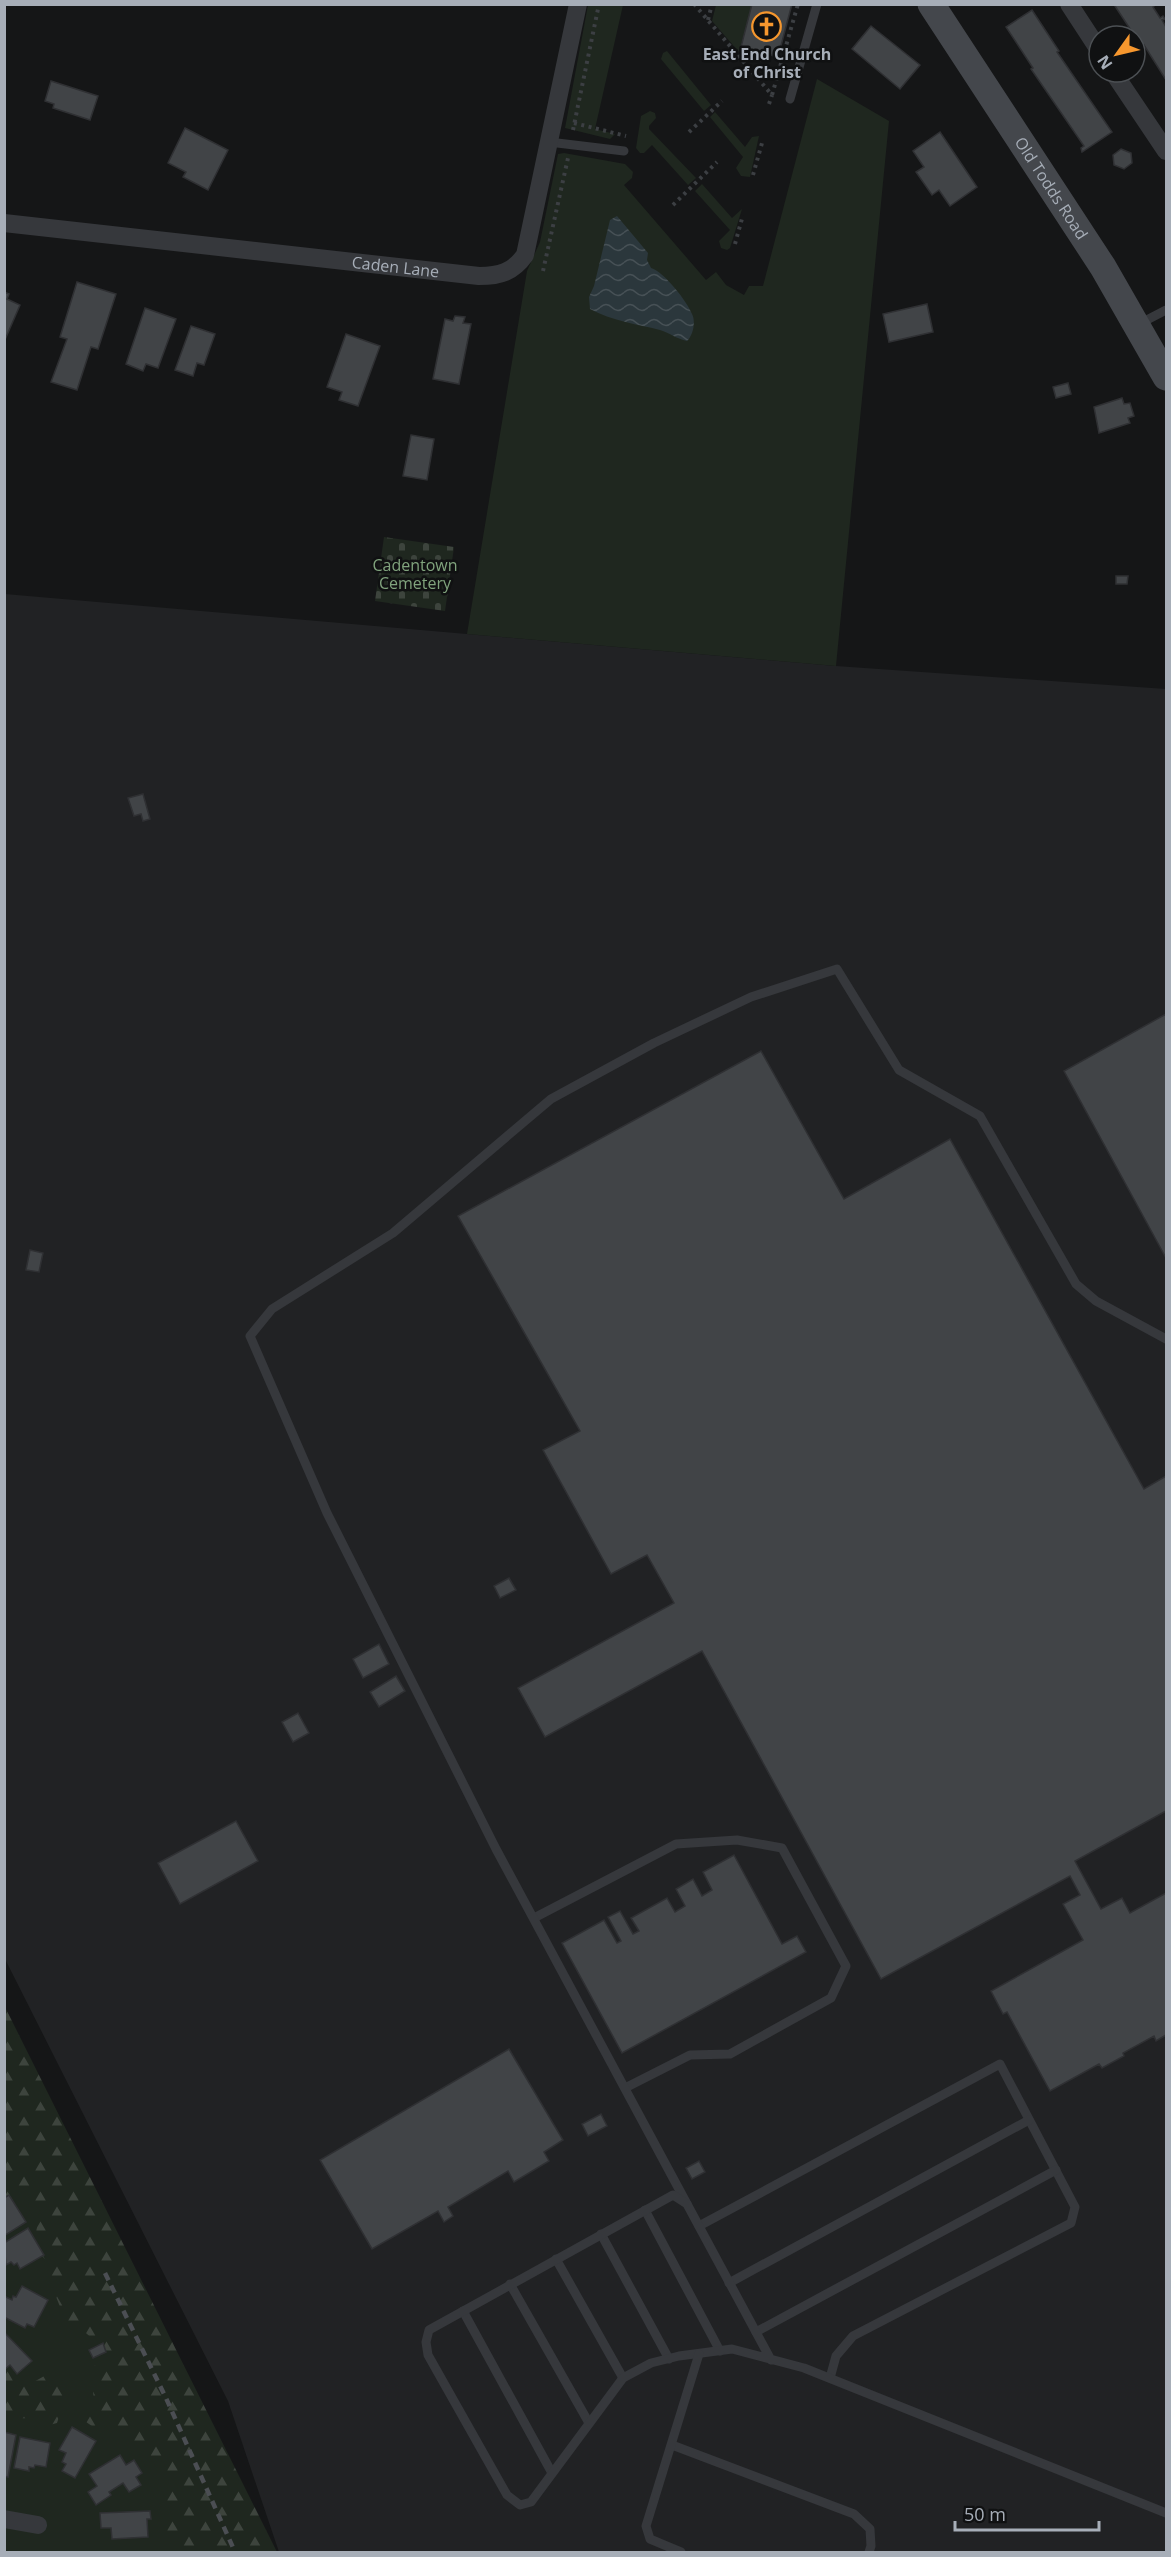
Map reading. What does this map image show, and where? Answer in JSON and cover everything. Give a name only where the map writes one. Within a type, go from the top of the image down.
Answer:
[{"type":"main road","name":"Old Todds Road","points":[[931,4],[1097,257],[1167,377]]},
{"type":"street","name":"Caden Lane","points":[[4,223],[494,276],[511,271],[525,255],[578,4]]},
{"type":"street","points":[[1069,4],[1087,32]]},
{"type":"street","points":[[1121,84],[1167,151]]},
{"type":"street","points":[[4,2518],[38,2525]]},
{"type":"lane","points":[[790,99],[817,4]]},
{"type":"lane","points":[[549,142],[624,151]]},
{"type":"lane","points":[[1137,325],[1167,310]]},
{"type":"lane","points":[[771,2360],[496,1849],[327,1512],[250,1336],[272,1309],[393,1233],[550,1099],[654,1043],[751,997],[837,969],[899,1070],[980,1116],[1076,1284],[1096,1301],[1167,1339]]},
{"type":"lane","points":[[534,1918],[676,1844],[737,1840],[782,1848],[846,1966],[831,1998],[730,2054],[690,2055],[625,2088]]},
{"type":"lane","points":[[699,2226],[1000,2064],[1076,2208],[1071,2223],[853,2336],[836,2356],[830,2379]]},
{"type":"lane","points":[[729,2283],[1029,2120]]},
{"type":"lane","points":[[756,2332],[1056,2170]]},
{"type":"lane","points":[[687,2204],[673,2196],[429,2330],[426,2342],[428,2355],[507,2495],[520,2505],[531,2502],[623,2378],[651,2363],[732,2349],[804,2368],[1167,2513]]},
{"type":"lane","points":[[645,2210],[720,2351]]},
{"type":"lane","points":[[601,2234],[669,2359]]},
{"type":"lane","points":[[556,2259],[623,2378]]},
{"type":"lane","points":[[510,2284],[589,2423]]},
{"type":"lane","points":[[463,2311],[552,2473]]},
{"type":"lane","points":[[681,2553],[650,2539],[646,2526],[699,2354]]},
{"type":"lane","points":[[672,2445],[854,2514],[870,2529],[869,2553]]},
{"type":"path","points":[[573,130],[599,4]]},
{"type":"path","points":[[694,4],[772,95]]},
{"type":"path","points":[[708,21],[712,4]]},
{"type":"path","points":[[769,104],[798,4]]},
{"type":"path","points":[[741,59],[743,48]]},
{"type":"path","points":[[753,75],[762,53]]},
{"type":"path","points":[[690,132],[722,101]]},
{"type":"path","points":[[574,123],[626,136]]},
{"type":"path","points":[[753,175],[762,143]]},
{"type":"path","points":[[543,271],[568,157]]},
{"type":"path","points":[[673,205],[717,162]]},
{"type":"path","points":[[735,244],[743,215]]},
{"type":"shaded area","points":[[5,594],[836,666],[1166,689],[1166,2552],[279,2552],[228,2401],[5,1959]]},
{"type":"green space","points":[[588,5],[623,5],[595,129],[615,134],[610,139],[565,128]]},
{"type":"green space","points":[[716,5],[752,5],[739,52],[712,21]]},
{"type":"green space","points":[[667,51],[711,105],[704,111],[661,59],[663,53]]},
{"type":"green space","points":[[817,79],[889,121],[836,666],[467,634],[527,271],[540,242],[558,154],[564,153],[625,164],[633,172],[632,178],[624,185],[706,280],[716,272],[726,285],[744,295],[749,286],[763,286]]},
{"type":"green space","points":[[650,111],[655,113],[656,118],[649,129],[696,178],[688,185],[652,145],[644,153],[640,153],[636,148],[641,116]]},
{"type":"green space","points":[[715,112],[745,147],[752,137],[759,136],[750,177],[741,176],[736,168],[743,157],[710,117]]},
{"type":"green space","points":[[702,184],[732,218],[742,209],[730,248],[727,250],[721,248],[719,241],[730,230],[695,191]]},
{"type":"green space","name":"Cadentown Cemetery","points":[[384,537],[454,547],[445,611],[375,601]]},
{"type":"green space","points":[[4,2005],[277,2552],[178,2552],[168,2542],[164,2532],[160,2505],[171,2492],[163,2476],[135,2456],[134,2441],[120,2429],[99,2431],[79,2417],[94,2402],[91,2369],[101,2360],[97,2348],[88,2334],[71,2327],[64,2317],[48,2276],[53,2266],[34,2249],[37,2226],[29,2207],[8,2201],[5,2197]]},
{"type":"green space","points":[[4,2147],[171,2479],[191,2552],[5,2552]]},
{"type":"green space","points":[[4,2365],[19,2368],[32,2383],[46,2375],[64,2382],[66,2394],[57,2423],[45,2426],[25,2418],[5,2421]]},
{"type":"water","points":[[617,216],[648,253],[647,260],[651,268],[668,281],[689,308],[694,324],[687,341],[660,330],[616,319],[590,309],[589,297],[594,286],[610,220]]},
{"type":"building","name":"East End Church of Christ","points":[[752,4],[792,4],[778,57],[741,47]]},
{"type":"building","points":[[1117,4],[1156,4],[1153,7],[1160,18],[1163,16],[1165,19],[1162,20],[1166,27],[1166,80],[1147,50],[1147,24],[1127,24],[1115,6]]},
{"type":"building","points":[[1032,10],[1059,51],[1057,52],[1112,132],[1082,152],[1081,148],[1084,146],[1031,69],[1033,68],[1006,27]]},
{"type":"building","points":[[871,26],[920,65],[900,89],[852,49]]},
{"type":"building","points":[[51,81],[98,96],[90,120],[53,108],[54,104],[45,101]]},
{"type":"building","points":[[185,128],[228,150],[208,190],[183,177],[186,172],[168,163]]},
{"type":"building","points":[[940,132],[977,187],[950,206],[939,190],[932,195],[916,172],[924,167],[913,151]]},
{"type":"building","points":[[1121,149],[1131,153],[1132,163],[1124,169],[1114,165],[1113,155]]},
{"type":"building","points":[[77,282],[116,294],[98,349],[91,347],[77,390],[51,382],[67,339],[60,337]]},
{"type":"building","points":[[4,292],[9,294],[7,299],[20,305],[4,342]]},
{"type":"building","points":[[927,304],[933,332],[889,342],[883,314]]},
{"type":"building","points":[[145,308],[176,319],[158,368],[146,364],[143,371],[126,364]]},
{"type":"building","points":[[455,316],[465,317],[463,323],[471,324],[459,384],[433,379],[445,319],[453,321]]},
{"type":"building","points":[[191,326],[215,334],[204,365],[197,363],[193,376],[175,370]]},
{"type":"building","points":[[346,334],[380,346],[358,406],[339,400],[342,392],[327,387]]},
{"type":"building","points":[[1068,383],[1071,394],[1056,398],[1053,387]]},
{"type":"building","points":[[1122,398],[1124,404],[1130,403],[1134,416],[1128,418],[1130,423],[1099,433],[1094,407]]},
{"type":"building","points":[[411,435],[434,439],[427,480],[403,476]]},
{"type":"building","points":[[1116,576],[1128,576],[1127,584],[1116,584]]},
{"type":"building","points":[[143,794],[150,819],[143,821],[141,814],[134,816],[128,798]]},
{"type":"building","points":[[1166,1014],[1166,1258],[1064,1071]]},
{"type":"building","points":[[761,1051],[844,1199],[950,1139],[1144,1489],[1166,1476],[1166,1811],[1075,1861],[1101,1909],[1122,1898],[1130,1913],[1166,1893],[1166,2035],[1156,2041],[1154,2036],[1102,2068],[1099,2064],[1050,2091],[1007,2012],[1003,2014],[991,1991],[1083,1940],[1063,1904],[1080,1895],[1070,1876],[881,1979],[702,1651],[545,1737],[518,1688],[674,1603],[647,1555],[611,1574],[543,1450],[580,1431],[458,1216]]},
{"type":"building","points":[[30,1250],[43,1253],[39,1272],[26,1270]]},
{"type":"building","points":[[509,1578],[516,1590],[500,1598],[494,1586]]},
{"type":"building","points":[[379,1644],[389,1664],[363,1678],[353,1659]]},
{"type":"building","points":[[396,1676],[405,1691],[379,1707],[370,1692]]},
{"type":"building","points":[[298,1713],[309,1733],[293,1742],[282,1722]]},
{"type":"building","points":[[236,1821],[258,1861],[180,1904],[158,1863]]},
{"type":"building","points":[[734,1855],[782,1944],[797,1936],[806,1952],[622,2053],[562,1943],[604,1920],[617,1943],[621,1941],[608,1917],[620,1911],[633,1934],[639,1931],[631,1918],[667,1898],[675,1912],[685,1906],[676,1889],[693,1879],[702,1896],[712,1890],[703,1872]]},
{"type":"building","points":[[509,2049],[563,2140],[544,2152],[549,2161],[514,2182],[508,2171],[448,2207],[453,2216],[444,2222],[438,2211],[372,2249],[320,2160]]},
{"type":"building","points":[[601,2114],[607,2126],[588,2136],[582,2124]]},
{"type":"building","points":[[699,2161],[705,2172],[692,2179],[686,2168]]},
{"type":"building","points":[[9,2195],[26,2222],[4,2236],[4,2198]]},
{"type":"building","points":[[28,2228],[44,2255],[20,2269],[17,2263],[14,2265],[11,2262],[6,2265],[4,2243]]},
{"type":"building","points":[[22,2286],[48,2300],[34,2327],[27,2324],[25,2328],[4,2317],[4,2296],[12,2300]]},
{"type":"building","points":[[4,2332],[32,2361],[17,2374],[10,2365],[4,2370]]},
{"type":"building","points":[[103,2343],[106,2352],[93,2358],[89,2350]]},
{"type":"building","points":[[72,2427],[96,2441],[75,2478],[62,2471],[66,2464],[62,2462],[66,2453],[59,2450]]},
{"type":"building","points":[[4,2432],[16,2435],[8,2477],[4,2476]]},
{"type":"building","points":[[20,2437],[50,2443],[46,2467],[35,2465],[34,2468],[29,2467],[29,2471],[14,2468]]},
{"type":"building","points":[[120,2455],[126,2465],[134,2460],[142,2473],[136,2477],[141,2485],[129,2492],[123,2483],[109,2492],[111,2495],[96,2505],[88,2492],[97,2486],[89,2474]]},
{"type":"building","points":[[150,2511],[151,2519],[147,2519],[148,2537],[112,2539],[111,2528],[101,2528],[100,2513]]},
{"type":"railway","points":[[105,2273],[166,2398],[235,2552]]},
{"type":"place","name":"East End Church of Christ","points":[[767,26]]}]
